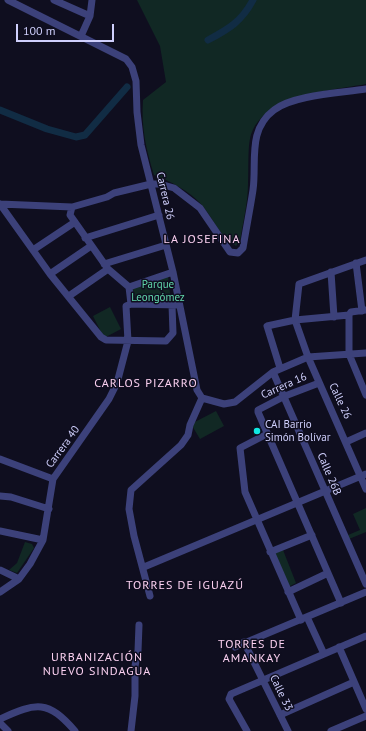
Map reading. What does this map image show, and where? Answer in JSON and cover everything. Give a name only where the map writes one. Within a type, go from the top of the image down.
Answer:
[{"type":"street","points":[[8,0],[81,36],[90,16],[92,0]]},
{"type":"street","points":[[54,0],[90,16]]},
{"type":"street","name":"Carrera 26","points":[[81,36],[126,59],[132,67],[136,81],[137,112],[142,145],[173,272],[176,305],[197,390],[202,398]]},
{"type":"street","points":[[0,204],[72,207],[107,197],[114,193],[151,184],[160,184],[174,188],[200,208],[230,252],[238,253],[243,248],[254,189],[254,154],[257,136],[273,110],[284,104],[309,98],[366,89]]},
{"type":"street","points":[[0,204],[50,274],[101,337],[106,340],[166,341],[171,338],[173,333],[176,305],[129,305]]},
{"type":"street","points":[[72,207],[70,215],[85,238],[106,267],[129,287],[173,272]]},
{"type":"street","points":[[85,238],[159,215]]},
{"type":"street","points":[[33,250],[75,222]]},
{"type":"street","points":[[69,296],[106,267],[166,245]]},
{"type":"street","points":[[50,274],[91,246]]},
{"type":"street","points":[[356,264],[364,311],[351,312],[349,315],[334,317],[295,320],[299,284],[366,260]]},
{"type":"street","points":[[331,272],[334,317]]},
{"type":"street","name":"Carrera 40","points":[[0,592],[19,579],[30,564],[43,540],[53,479],[109,399],[117,383],[128,340],[129,287]]},
{"type":"street","points":[[349,315],[349,354],[366,395]]},
{"type":"street","name":"Calle 26","points":[[295,320],[308,357],[363,476],[366,489]]},
{"type":"street","name":"Calle 26B","points":[[295,320],[266,327],[277,370],[285,396],[325,492],[366,584]]},
{"type":"street","points":[[150,596],[144,567],[134,536],[129,509],[132,490],[181,445],[188,435],[190,425],[202,398],[224,404],[235,402],[277,370],[308,357],[366,353]]},
{"type":"street","name":"Carrera 16","points":[[267,434],[258,410],[285,396],[319,383]]},
{"type":"street","points":[[346,442],[366,433]]},
{"type":"street","points":[[324,654],[288,592],[245,492],[241,447],[267,434],[341,603]]},
{"type":"street","points":[[0,459],[53,479]]},
{"type":"street","points":[[144,567],[258,521],[363,476]]},
{"type":"street","points":[[0,496],[11,497],[49,509]]},
{"type":"street","points":[[0,532],[43,540]]},
{"type":"street","points":[[270,552],[312,535]]},
{"type":"street","points":[[0,570],[19,579]]},
{"type":"street","points":[[288,592],[328,573]]},
{"type":"street","points":[[235,647],[366,592]]},
{"type":"street","points":[[131,731],[135,696],[135,666],[138,651],[139,625]]},
{"type":"street","points":[[247,731],[229,699],[229,696],[366,636]]},
{"type":"street","name":"Calle 33","points":[[244,642],[288,731]]},
{"type":"street","points":[[339,647],[366,709]]},
{"type":"street","points":[[280,715],[354,682]]},
{"type":"street","points":[[0,719],[26,709],[46,707],[62,716],[75,731]]},
{"type":"street","points":[[331,731],[366,716]]},
{"type":"street","points":[[0,723],[8,731]]},
{"type":"green space","points":[[137,0],[366,0],[366,84],[302,96],[272,109],[260,119],[250,137],[248,191],[240,241],[236,246],[225,237],[206,210],[191,195],[179,187],[154,175],[145,138],[143,100],[166,82],[160,46]]},
{"type":"green space","name":"Parque Leongómez","points":[[168,276],[171,301],[139,303],[135,299],[132,287]]},
{"type":"green space","points":[[110,307],[121,329],[104,338],[93,316]]},
{"type":"green space","points":[[216,411],[224,426],[200,439],[191,424]]},
{"type":"green space","points":[[366,508],[366,532],[349,539],[348,535],[360,530],[353,514]]},
{"type":"green space","points":[[25,542],[32,544],[34,548],[17,573],[9,570],[17,563]]},
{"type":"green space","points":[[283,550],[296,583],[288,587],[273,554]]},
{"type":"waterway","points":[[208,40],[234,24],[244,14],[253,0]]},
{"type":"waterway","points":[[0,110],[47,129],[76,137],[85,135],[127,87]]},
{"type":"place","name":"CAI Barrio Simón Bolívar","points":[[257,431]]},
{"type":"district","name":"LA JOSEFINA","points":[[202,240]]},
{"type":"district","name":"CARLOS PIZARRO","points":[[146,384]]},
{"type":"district","name":"TORRES DE IGUAZÚ","points":[[185,586]]},
{"type":"district","name":"TORRES DE AMANKAY","points":[[252,652]]},
{"type":"district","name":"URBANIZACIÓN NUEVO SINDAGUA","points":[[97,665]]}]
